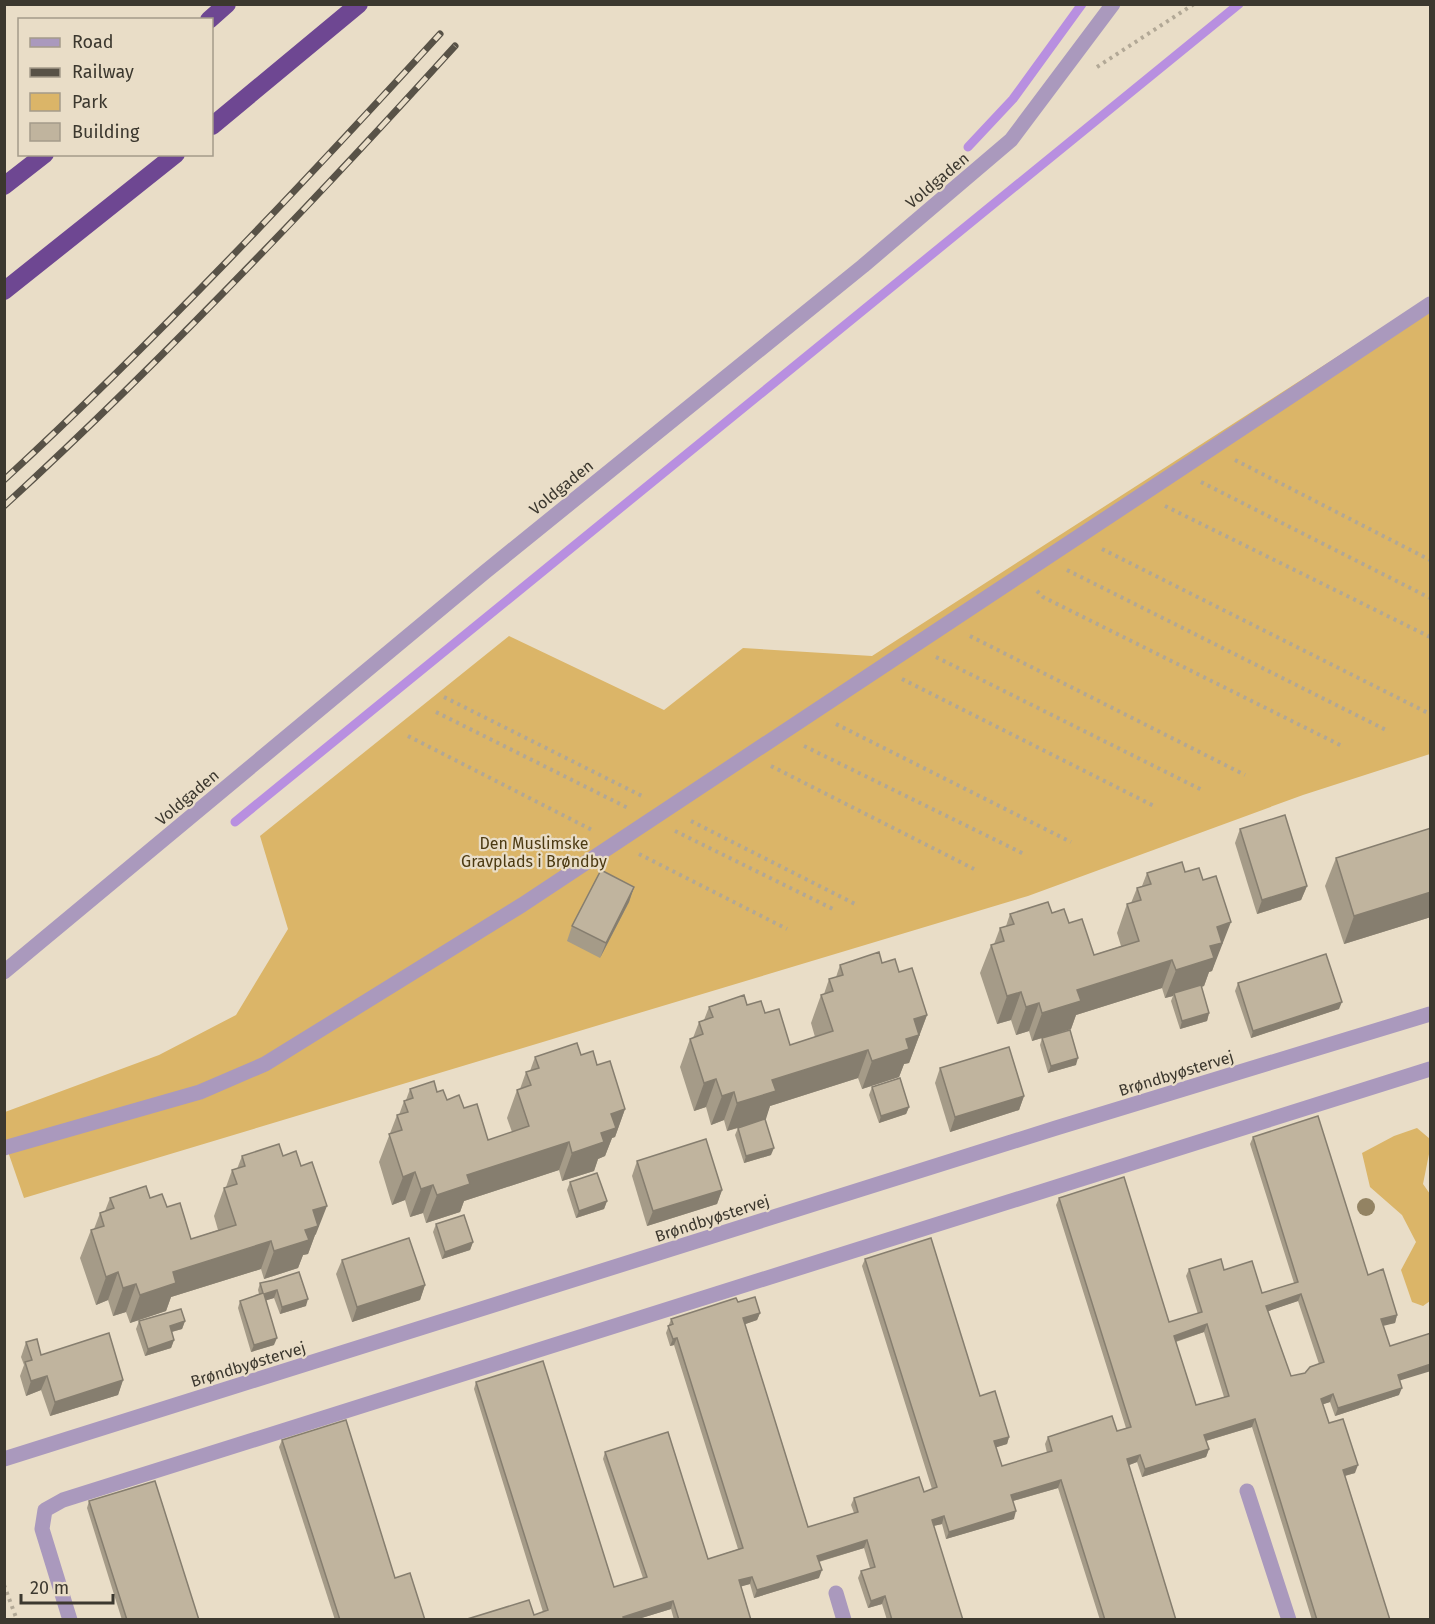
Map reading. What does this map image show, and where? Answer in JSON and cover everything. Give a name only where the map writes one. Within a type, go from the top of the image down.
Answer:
[{"type":"highway","points":[[211,18],[227,4]]},
{"type":"highway","points":[[213,125],[359,4]]},
{"type":"highway","points":[[4,186],[42,156]]},
{"type":"highway","points":[[4,291],[173,156]]},
{"type":"street","name":"Voldgaden","points":[[4,972],[485,572],[863,266],[1011,140],[1113,4]]},
{"type":"street","points":[[4,1148],[200,1092],[266,1064],[522,905],[1431,304]]},
{"type":"street","name":"Brøndbyøstervej","points":[[4,1459],[1056,1128],[1431,1014]]},
{"type":"street","points":[[70,1620],[42,1529],[45,1510],[63,1500],[1431,1069]]},
{"type":"street","points":[[1247,1491],[1289,1620]]},
{"type":"street","points":[[836,1593],[844,1620]]},
{"type":"path","points":[[1096,67],[1194,4]]},
{"type":"path","points":[[1213,449],[1431,560]]},
{"type":"path","points":[[1179,471],[1431,598]]},
{"type":"path","points":[[1142,495],[1431,637]]},
{"type":"path","points":[[1082,535],[1089,542],[1431,714]]},
{"type":"path","points":[[1052,555],[1062,568],[1386,730]]},
{"type":"path","points":[[1021,575],[1043,597],[1344,747]]},
{"type":"path","points":[[947,624],[1245,775]]},
{"type":"path","points":[[913,646],[1204,791]]},
{"type":"path","points":[[880,668],[1156,807]]},
{"type":"path","points":[[813,712],[1071,842]]},
{"type":"path","points":[[780,734],[1024,854]]},
{"type":"path","points":[[748,755],[974,869]]},
{"type":"path","points":[[4,1585],[17,1620]]},
{"type":"green space","name":"Den Muslimske Gravplads i Brøndby","points":[[1430,297],[1430,754],[1303,795],[1028,896],[24,1198],[5,1143],[5,1112],[159,1055],[236,1015],[288,929],[260,836],[509,636],[664,710],[743,648],[872,656]]},
{"type":"green space","points":[[1417,1128],[1430,1139],[1423,1184],[1430,1194],[1430,1301],[1423,1306],[1412,1302],[1401,1270],[1416,1242],[1402,1215],[1370,1187],[1362,1153],[1394,1136]]},
{"type":"building","points":[[1285,815],[1307,886],[1262,900],[1240,829]]},
{"type":"building","points":[[1431,828],[1431,892],[1354,916],[1336,858]]},
{"type":"building","points":[[1182,862],[1185,872],[1199,868],[1203,880],[1216,876],[1231,922],[1217,927],[1222,943],[1210,946],[1214,958],[1176,970],[1172,960],[1077,990],[1081,1001],[1042,1013],[1039,1003],[1026,1007],[1021,992],[1007,996],[991,945],[1004,941],[1000,928],[1014,924],[1010,914],[1048,902],[1052,913],[1064,909],[1069,923],[1082,919],[1094,955],[1139,941],[1127,904],[1141,900],[1137,888],[1151,884],[1147,873]]},
{"type":"building","points":[[601,870],[634,887],[606,943],[572,926]]},
{"type":"building","points":[[879,952],[882,963],[895,959],[899,972],[912,968],[927,1015],[914,1019],[919,1035],[906,1039],[909,1049],[872,1061],[868,1050],[772,1080],[776,1091],[737,1103],[734,1092],[722,1096],[716,1079],[704,1083],[690,1039],[703,1034],[699,1022],[713,1017],[709,1007],[744,995],[747,1005],[761,1001],[765,1013],[779,1009],[790,1045],[833,1031],[821,995],[833,991],[829,979],[843,975],[840,965]]},
{"type":"building","points":[[1326,954],[1342,1002],[1253,1031],[1238,983]]},
{"type":"building","points":[[1201,985],[1209,1013],[1182,1021],[1174,993]]},
{"type":"building","points":[[1070,1030],[1078,1058],[1051,1066],[1042,1038]]},
{"type":"building","points":[[577,1043],[581,1055],[593,1051],[597,1065],[610,1061],[625,1109],[611,1114],[616,1128],[601,1133],[604,1142],[572,1153],[569,1142],[467,1175],[470,1184],[437,1195],[433,1185],[421,1189],[415,1172],[403,1177],[389,1134],[402,1130],[397,1115],[408,1112],[404,1101],[413,1098],[410,1089],[434,1081],[437,1092],[443,1090],[447,1100],[459,1095],[464,1108],[477,1104],[488,1140],[529,1126],[517,1090],[531,1085],[526,1072],[539,1068],[535,1057]]},
{"type":"building","points":[[1009,1047],[1024,1096],[955,1117],[940,1068]]},
{"type":"building","points":[[900,1078],[909,1107],[881,1116],[872,1087]]},
{"type":"building","points":[[1318,1116],[1368,1275],[1383,1269],[1397,1315],[1381,1319],[1390,1346],[1431,1333],[1431,1364],[1398,1375],[1402,1388],[1338,1408],[1333,1394],[1321,1399],[1329,1423],[1343,1419],[1358,1465],[1343,1470],[1390,1620],[1317,1620],[1255,1419],[1204,1435],[1209,1449],[1145,1469],[1140,1455],[1127,1459],[1176,1620],[1105,1620],[1061,1480],[1011,1495],[1016,1511],[949,1532],[944,1516],[932,1520],[963,1620],[892,1620],[885,1596],[871,1601],[861,1571],[875,1567],[867,1540],[817,1556],[822,1570],[757,1590],[752,1577],[739,1580],[751,1620],[679,1620],[673,1601],[623,1617],[624,1620],[464,1620],[529,1600],[534,1615],[548,1610],[476,1382],[543,1361],[614,1587],[647,1577],[605,1452],[668,1432],[708,1559],[743,1548],[677,1338],[673,1339],[668,1326],[673,1324],[671,1319],[736,1298],[738,1302],[755,1297],[760,1313],[743,1318],[808,1527],[858,1512],[854,1498],[919,1477],[924,1492],[937,1487],[865,1259],[931,1238],[980,1396],[995,1391],[1009,1437],[994,1441],[1002,1466],[1052,1451],[1048,1437],[1112,1416],[1117,1431],[1131,1427],[1059,1198],[1124,1177],[1169,1322],[1202,1312],[1189,1269],[1221,1259],[1224,1270],[1252,1261],[1262,1293],[1298,1282],[1253,1137]],"holes":[[[1301,1294],[1324,1362],[1310,1367],[1305,1373],[1291,1376],[1266,1306]],[[1207,1324],[1229,1396],[1196,1405],[1174,1336]]]},
{"type":"building","points":[[765,1119],[774,1148],[746,1156],[738,1128]]},
{"type":"building","points":[[706,1139],[722,1190],[653,1211],[637,1161]]},
{"type":"building","points":[[279,1144],[283,1156],[296,1151],[301,1166],[312,1162],[327,1206],[313,1210],[318,1226],[305,1230],[309,1240],[274,1251],[271,1241],[173,1272],[176,1283],[140,1295],[136,1284],[123,1288],[118,1272],[106,1277],[91,1230],[104,1226],[100,1213],[114,1208],[110,1198],[146,1186],[150,1198],[162,1194],[167,1207],[180,1203],[191,1239],[236,1225],[224,1188],[237,1184],[232,1170],[245,1166],[242,1156]]},
{"type":"building","points":[[597,1173],[607,1201],[579,1211],[570,1182]]},
{"type":"building","points":[[464,1215],[473,1242],[445,1252],[436,1224]]},
{"type":"building","points":[[409,1238],[425,1285],[357,1307],[342,1260]]},
{"type":"building","points":[[299,1272],[308,1299],[282,1307],[277,1290],[264,1294],[277,1338],[254,1345],[240,1301],[263,1293],[260,1283]]},
{"type":"building","points":[[181,1309],[185,1321],[170,1326],[174,1340],[148,1349],[139,1321]]},
{"type":"building","points":[[109,1333],[123,1380],[55,1402],[47,1376],[31,1381],[25,1362],[32,1360],[26,1342],[37,1339],[41,1355]]},
{"type":"building","points":[[346,1420],[395,1578],[410,1573],[425,1620],[340,1620],[282,1440]]},
{"type":"building","points":[[155,1481],[199,1620],[127,1620],[89,1501]]},
{"type":"waterway","points":[[968,147],[1013,99],[1082,4]]},
{"type":"waterway","points":[[235,822],[1239,4]]},
{"type":"railway","points":[[4,480],[61,427],[227,262],[440,34]]},
{"type":"railway","points":[[4,506],[121,395],[235,281],[455,46]]}]
